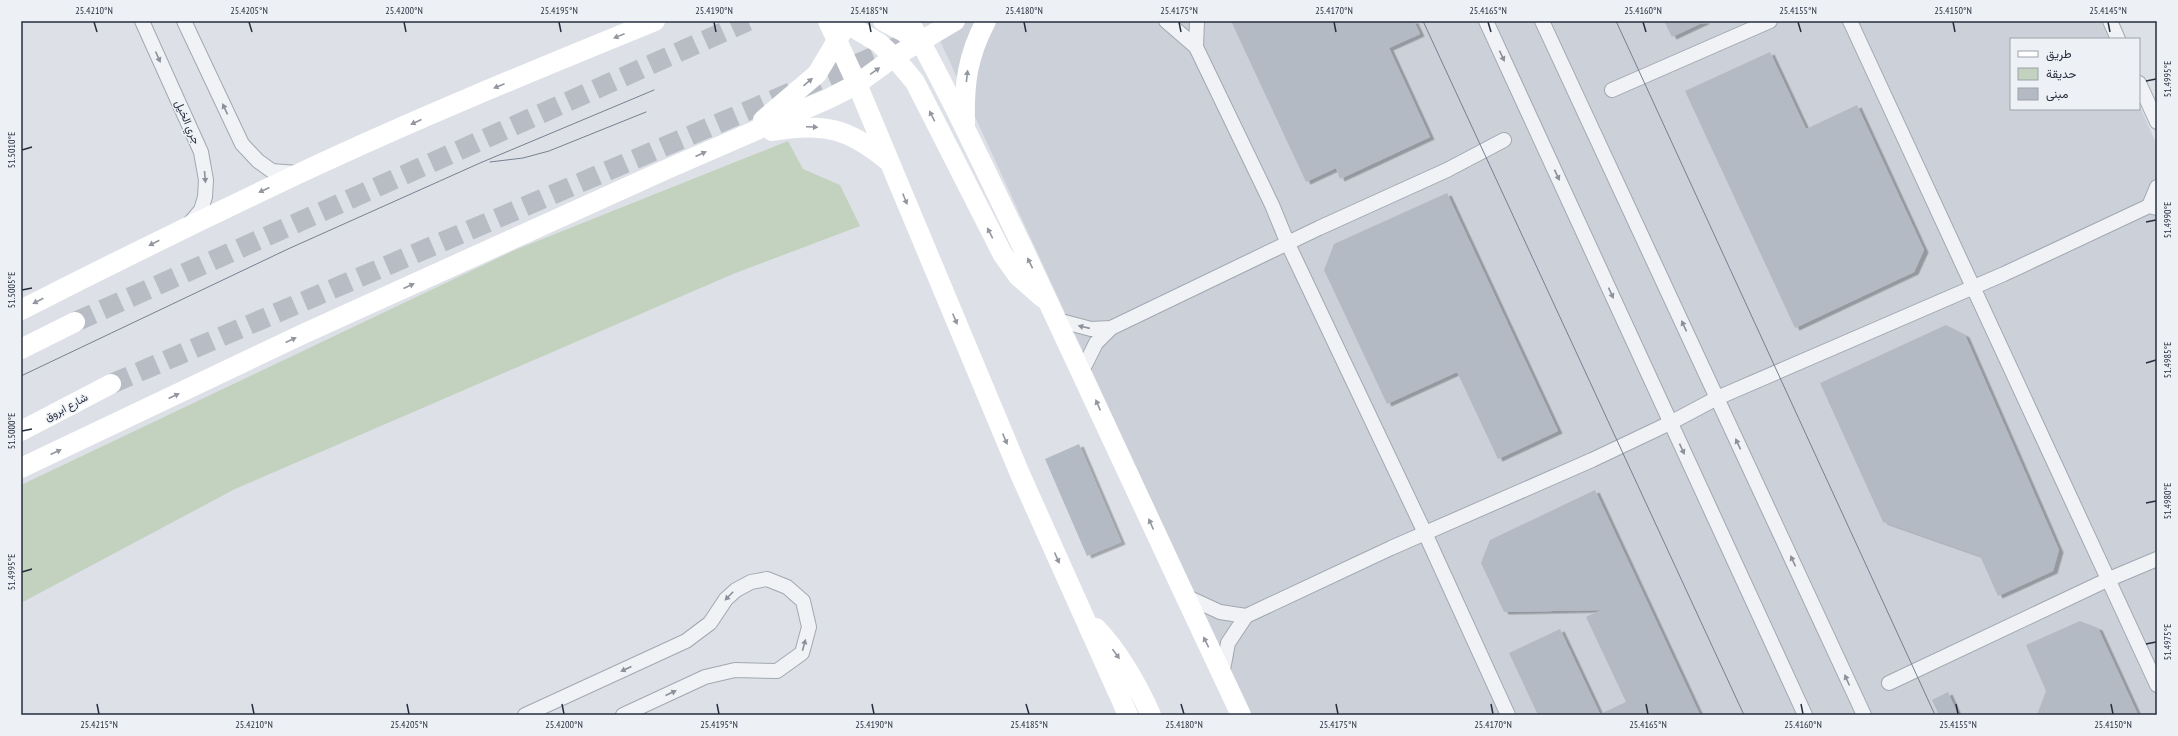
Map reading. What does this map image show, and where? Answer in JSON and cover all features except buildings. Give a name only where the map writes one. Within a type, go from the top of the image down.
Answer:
[{"type":"street","name":"جري الخيل","points":[[142,21],[201,152],[204,168],[205,197],[201,210],[189,225]]},
{"type":"street","points":[[184,21],[242,144],[258,161],[272,171],[300,173]]},
{"type":"street","points":[[21,310],[189,225],[300,173],[452,106],[655,21]]},
{"type":"street","points":[[883,21],[921,41]]},
{"type":"street","points":[[909,21],[921,41],[965,128],[1054,312],[1240,715]]},
{"type":"street","points":[[21,468],[303,334],[746,134],[830,98],[854,79],[955,21]]},
{"type":"street","points":[[965,128],[967,72],[974,42],[986,21]]},
{"type":"street","points":[[1166,21],[1196,47],[1272,205],[1288,244],[1425,533],[1508,715]]},
{"type":"street","points":[[1196,47],[1197,21]]},
{"type":"street","points":[[1486,21],[1804,715]]},
{"type":"street","points":[[1542,21],[1864,715]]},
{"type":"street","points":[[1612,90],[1770,21]]},
{"type":"street","points":[[1850,21],[2107,580],[2157,685]]},
{"type":"street","points":[[2110,21],[2118,38]]},
{"type":"street","points":[[847,26],[879,43],[894,57],[915,82],[1003,255],[1018,276],[1054,312],[1091,329],[1112,328]]},
{"type":"street","points":[[847,26],[854,79],[1020,474],[1128,715]]},
{"type":"street","points":[[746,134],[817,74],[847,26]]},
{"type":"street","points":[[2140,85],[2157,122]]},
{"type":"street","points":[[746,134],[791,127],[811,126],[830,129],[848,133],[870,146],[890,163]]},
{"type":"street","points":[[1082,371],[1096,343],[1112,328],[1447,170],[1504,140]]},
{"type":"street","points":[[1222,675],[1228,644],[1246,616],[1425,533],[1670,423],[1717,398],[2153,207],[2157,187]]},
{"type":"street","points":[[21,349],[75,322]]},
{"type":"street","name":"شارع ابروق","points":[[21,431],[111,384]]},
{"type":"street","points":[[1888,683],[2107,580],[2157,559]]},
{"type":"street","points":[[525,715],[686,641],[710,624],[726,599],[736,590],[751,582],[767,579],[786,587],[802,601],[809,627],[802,653],[778,671],[735,670],[705,677],[623,715]]},
{"type":"street","points":[[1183,594],[1220,612],[1246,616]]},
{"type":"street","points":[[1082,614],[1117,654],[1132,676],[1151,715]]},
{"type":"shaded area","points":[[931,21],[2101,21],[2109,38],[2010,38],[2010,110],[2140,110],[2140,107],[2157,145],[2157,715],[1250,715]]},
{"type":"green space","points":[[788,141],[803,169],[840,185],[860,226],[733,274],[235,489],[21,603],[21,485],[515,250]]},
{"type":"tunnel","points":[[75,322],[748,21]]},
{"type":"tunnel","points":[[111,384],[901,45]]},
{"type":"tram line","points":[[1423,21],[1744,715]]},
{"type":"tram line","points":[[1616,21],[1935,715]]},
{"type":"tram line","points":[[21,376],[288,249],[480,163],[654,90]]},
{"type":"tram line","points":[[490,162],[523,158],[549,151],[646,112]]}]
